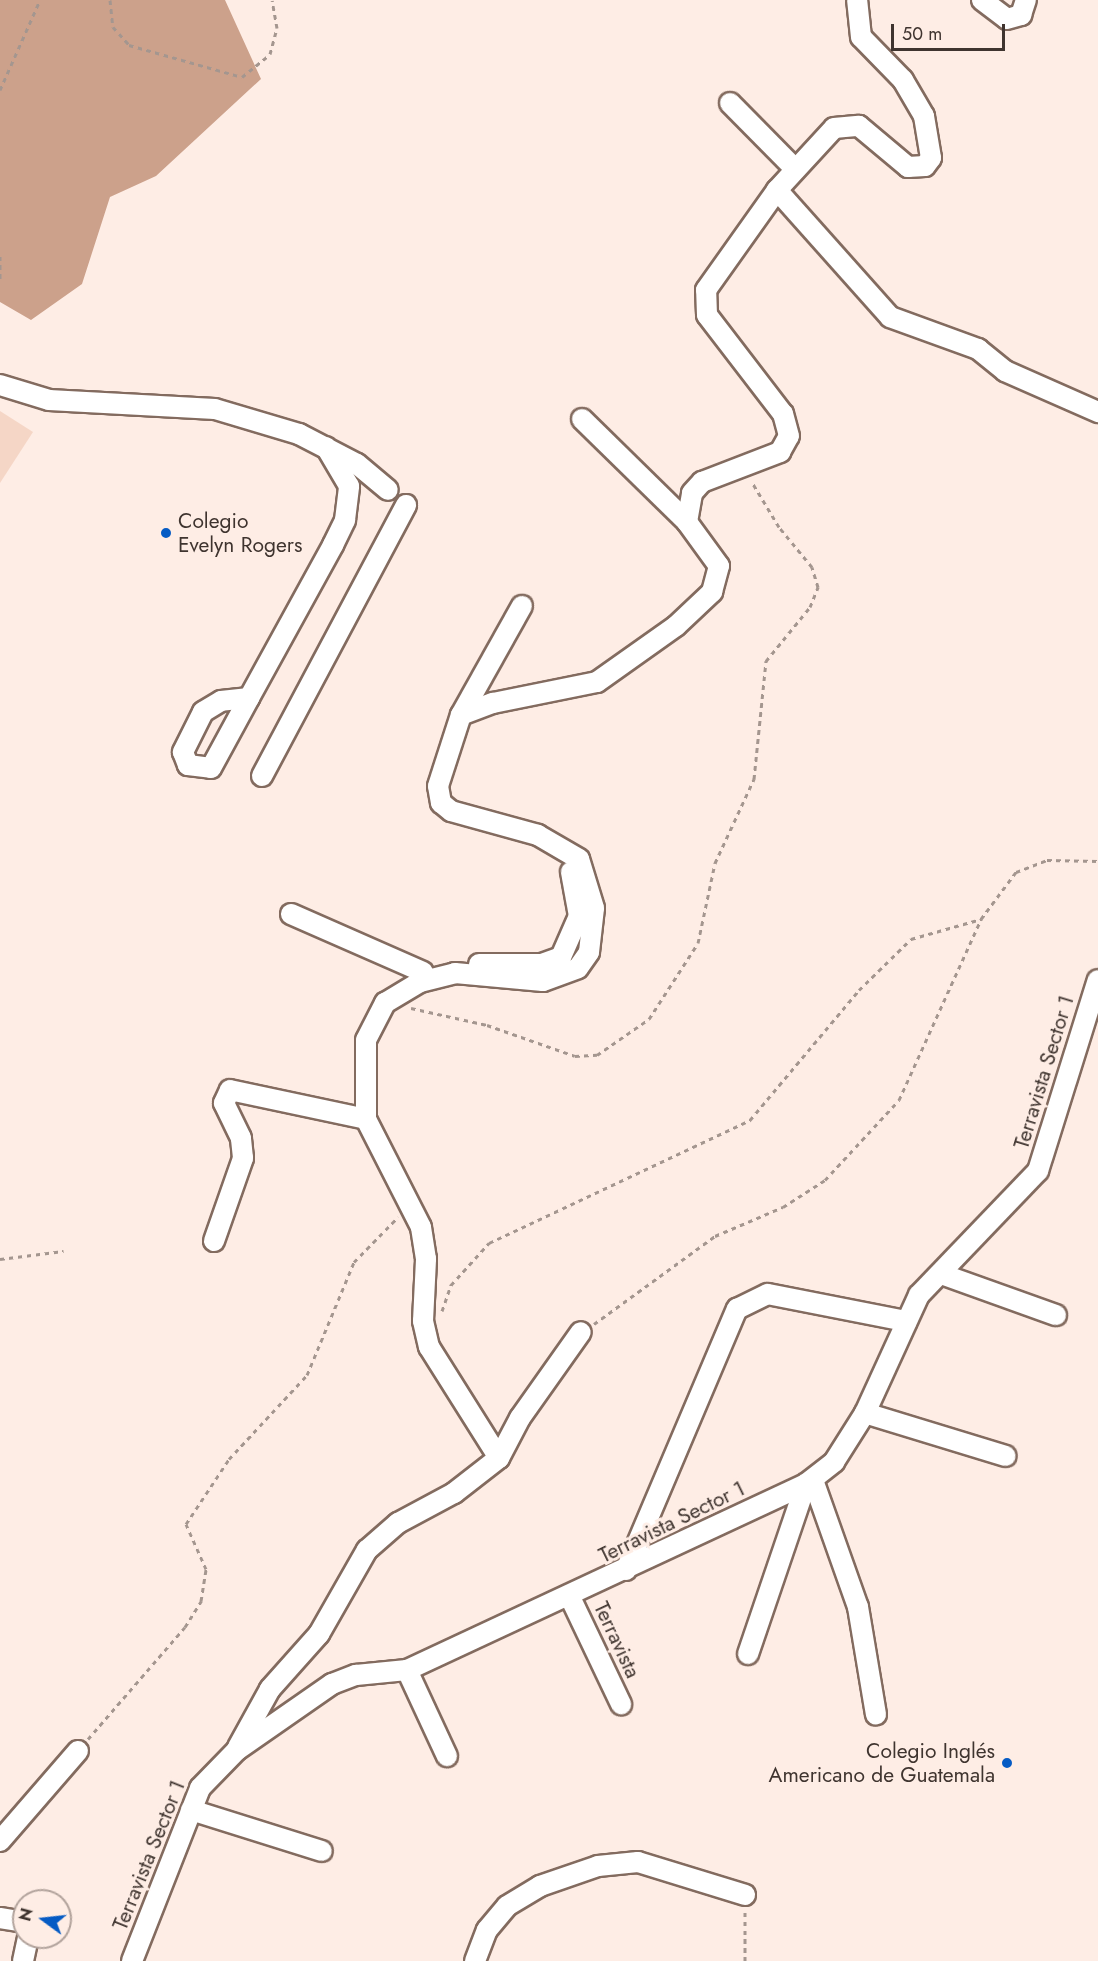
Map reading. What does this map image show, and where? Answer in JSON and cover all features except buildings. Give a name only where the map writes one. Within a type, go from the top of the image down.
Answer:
[{"type":"street","points":[[687,522],[696,487],[780,452],[789,430],[783,414],[707,315],[704,299],[777,190],[834,128],[851,123],[908,167],[925,166],[932,144],[924,116],[903,80],[861,37],[857,0]]},
{"type":"street","points":[[982,0],[1012,19],[1021,15],[1026,0]]},
{"type":"street","points":[[730,103],[795,169]]},
{"type":"street","points":[[777,190],[890,317],[978,349],[1005,371],[1098,412]]},
{"type":"street","points":[[0,385],[49,400],[215,409],[326,447],[388,490],[351,494]]},
{"type":"street","points":[[461,714],[597,682],[708,600],[719,566],[687,522],[582,419]]},
{"type":"street","points":[[249,698],[214,703],[199,718],[183,758],[190,766],[211,768],[333,545],[351,494],[326,447]]},
{"type":"street","points":[[262,776],[406,505]]},
{"type":"street","points":[[499,1458],[429,1347],[423,1321],[426,1258],[410,1204],[366,1119],[366,1040],[385,1003],[402,992],[441,975],[543,981],[578,968],[589,952],[594,908],[579,859],[556,843],[441,803],[438,786],[461,714],[522,606]]},
{"type":"street","points":[[402,992],[423,972],[459,964],[542,964],[561,957],[579,916],[578,891],[556,843]]},
{"type":"street","points":[[291,914],[423,972]]},
{"type":"street","name":"Terravista Sector 1","points":[[140,1959],[191,1810],[207,1778],[237,1750],[332,1684],[356,1675],[407,1670],[570,1597],[809,1482],[843,1451],[865,1413],[919,1295],[944,1275],[1038,1171],[1098,980]]},
{"type":"street","points":[[214,1241],[243,1158],[241,1138],[224,1103],[230,1090],[366,1119]]},
{"type":"street","points":[[944,1275],[1056,1315]]},
{"type":"street","points":[[626,1570],[737,1309],[768,1294],[906,1321]]},
{"type":"street","points":[[237,1750],[270,1689],[318,1634],[367,1550],[398,1523],[454,1493],[499,1458],[520,1418],[581,1332]]},
{"type":"street","points":[[865,1413],[1006,1456]]},
{"type":"street","points":[[748,1654],[809,1482]]},
{"type":"street","points":[[809,1482],[858,1607],[876,1714]]},
{"type":"street","name":"Terravista","points":[[570,1597],[621,1704]]},
{"type":"street","points":[[407,1670],[447,1756]]},
{"type":"street","points":[[0,1840],[78,1751]]},
{"type":"street","points":[[191,1810],[322,1851]]},
{"type":"street","points":[[475,1961],[487,1930],[507,1906],[540,1886],[591,1868],[638,1862],[735,1892]]},
{"type":"path","points":[[0,90],[40,0]]},
{"type":"path","points":[[110,0],[113,27],[129,45],[242,77],[270,54],[277,28],[272,0]]},
{"type":"path","points":[[0,256],[0,282]]},
{"type":"path","points":[[385,1003],[487,1025],[575,1056],[597,1055],[649,1019],[698,943],[715,863],[754,779],[766,661],[810,607],[818,587],[812,567],[779,527],[744,467]]},
{"type":"path","points":[[581,1332],[715,1236],[783,1208],[825,1180],[899,1100],[981,919],[1016,872],[1047,860],[1098,861]]},
{"type":"path","points":[[440,1316],[451,1285],[489,1243],[750,1120],[860,990],[911,939],[981,919]]},
{"type":"path","points":[[78,1751],[190,1618],[201,1601],[206,1569],[186,1524],[230,1460],[307,1375],[354,1262],[410,1204]]},
{"type":"path","points":[[0,1259],[63,1251]]},
{"type":"path","points":[[735,1892],[745,1961]]},
{"type":"shaded area","points":[[0,0],[225,0],[261,79],[156,176],[110,197],[82,284],[31,320],[0,302]]},
{"type":"shaded area","points":[[0,411],[33,432],[0,483]]},
{"type":"place","name":"Colegio Evelyn Rogers","points":[[166,533]]},
{"type":"place","name":"Colegio Inglés Americano de Guatemala","points":[[1007,1763]]}]
